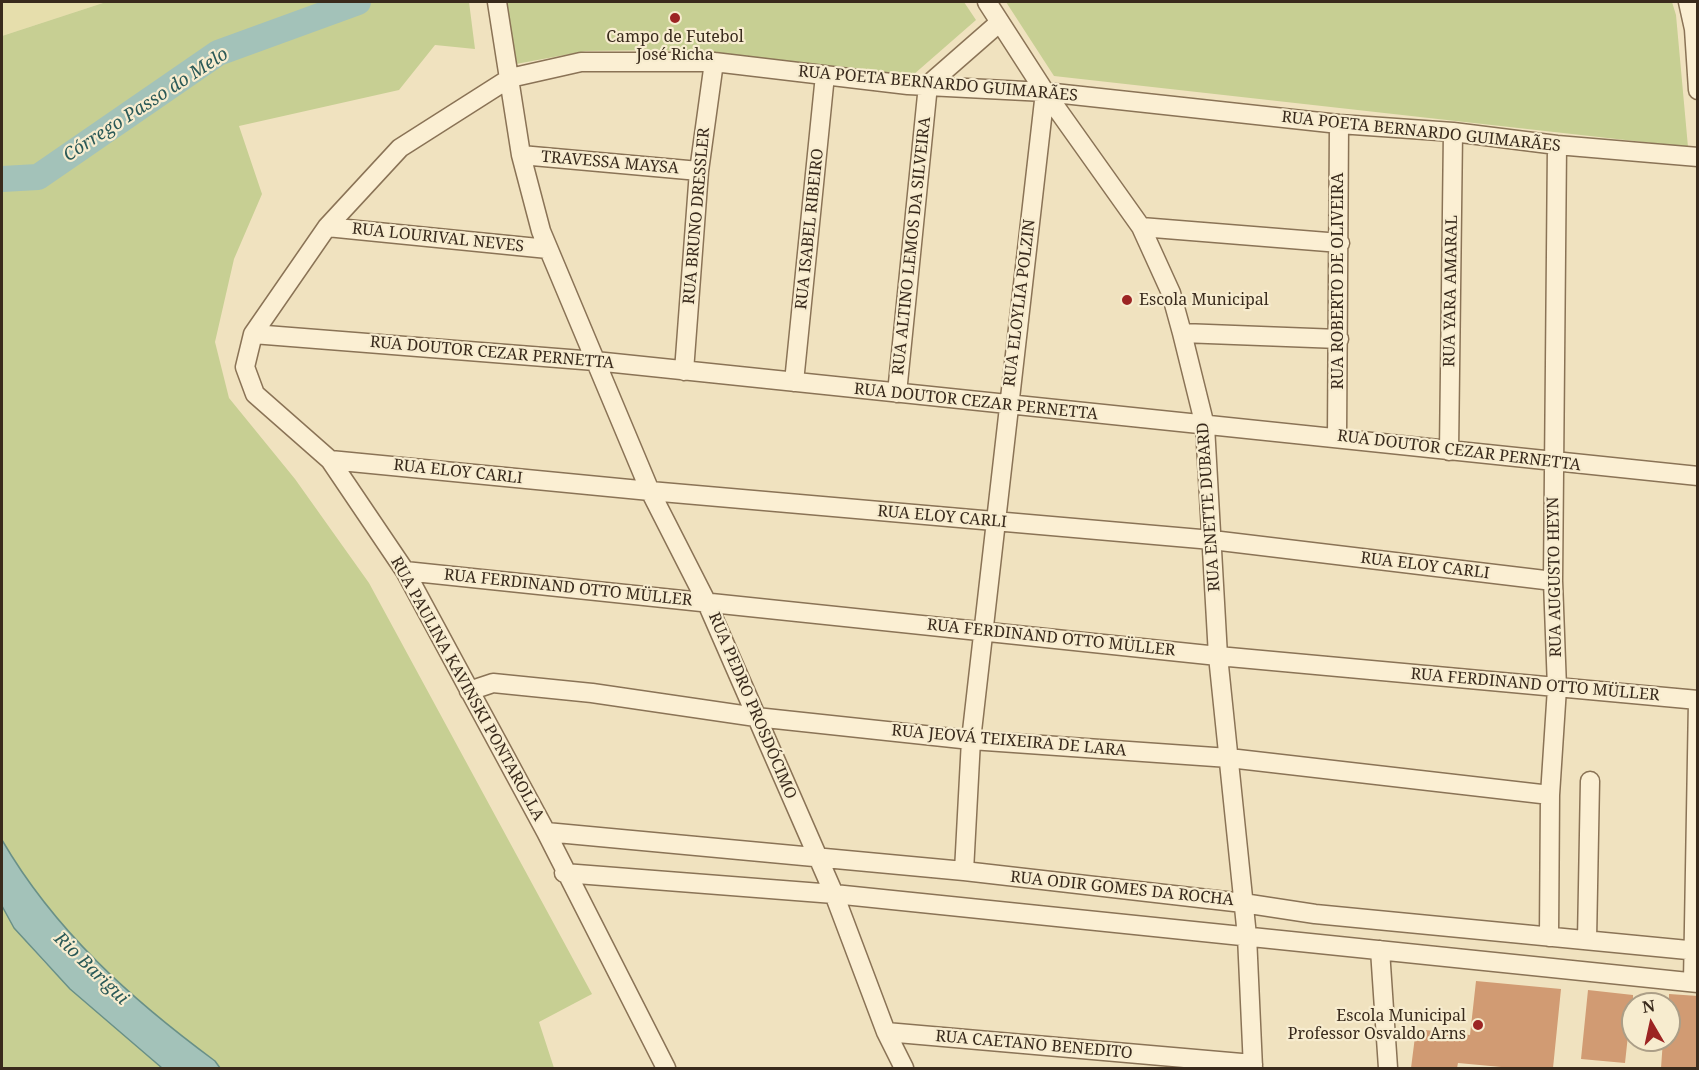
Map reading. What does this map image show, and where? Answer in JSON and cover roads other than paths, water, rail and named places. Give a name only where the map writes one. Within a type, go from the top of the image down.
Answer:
[{"type":"street","name":"RUA PEDRO PROSDÓCIMO","points":[[497,2],[521,155],[540,231],[650,491],[706,601],[819,859],[886,1032],[904,1068]]},
{"type":"street","name":"RUA ENETTE DUBARD","points":[[987,2],[1045,92],[1141,227],[1171,293],[1182,333],[1205,426],[1218,656],[1247,936],[1253,1066]]},
{"type":"street","points":[[1688,2],[1694,29],[1698,90]]},
{"type":"street","points":[[928,86],[1000,22]]},
{"type":"street","name":"RUA POETA BERNARDO GUIMARÃES","points":[[253,334],[327,227],[400,148],[510,78],[581,62],[714,62],[928,86],[1045,92],[1339,124],[1453,132],[1557,145],[1698,157]]},
{"type":"street","name":"RUA BRUNO DRESSLER","points":[[684,371],[699,171],[714,62]]},
{"type":"street","name":"RUA ISABEL RIBEIRO","points":[[794,382],[825,75]]},
{"type":"street","name":"RUA ALTINO LEMOS DA SILVEIRA","points":[[897,393],[928,86]]},
{"type":"street","name":"RUA ELOYLIA POLZIN","points":[[964,871],[971,740],[1045,92]]},
{"type":"street","name":"RUA ROBERTO DE OLIVEIRA","points":[[1337,437],[1339,124]]},
{"type":"street","name":"RUA YARA AMARAL","points":[[1449,451],[1453,132]]},
{"type":"street","name":"RUA AUGUSTO HEYN","points":[[1549,937],[1550,795],[1557,688],[1553,580],[1557,145]]},
{"type":"street","name":"TRAVESSA MAYSA","points":[[521,155],[699,171]]},
{"type":"street","name":"RUA LOURIVAL NEVES","points":[[327,227],[548,249]]},
{"type":"street","points":[[1141,227],[1340,243]]},
{"type":"street","points":[[1182,333],[1339,339]]},
{"type":"street","name":"RUA DOUTOR CEZAR PERNETTA","points":[[253,334],[595,361],[1205,426],[1337,437],[1554,463],[1698,476]]},
{"type":"street","name":"RUA PAULINA KAVINSKI PONTAROLLA","points":[[253,334],[245,367],[255,394],[330,460],[405,572],[546,832],[564,873],[666,1068]]},
{"type":"street","name":"RUA ELOY CARLI","points":[[330,460],[650,491],[1212,540],[1553,580]]},
{"type":"street","name":"RUA FERDINAND OTTO MÜLLER","points":[[405,572],[706,601],[1218,656],[1698,700]]},
{"type":"street","name":"RUA JEOVÁ TEIXEIRA DE LARA","points":[[469,690],[493,683],[592,693],[756,717],[971,740],[1229,758],[1550,795]]},
{"type":"street","points":[[1696,983],[1698,700]]},
{"type":"street","points":[[1587,940],[1590,781]]},
{"type":"street","name":"RUA ODIR GOMES DA ROCHA","points":[[546,832],[964,871],[1244,903],[1316,914],[1696,951]]},
{"type":"street","name":"RUA ODIR GOMES DA ROCHA","points":[[564,873],[834,894],[1696,983]]},
{"type":"street","points":[[1380,950],[1388,1068]]},
{"type":"street","name":"RUA CAETANO BENEDITO","points":[[886,1032],[1253,1066]]},
{"type":"water","name":"Rio Barigui","points":[[2,840],[23,873],[71,934],[125,988],[215,1061],[220,1068],[162,1068],[70,989],[14,928],[2,906]]},
{"type":"waterway","name":"Córrego Passo do Melo","points":[[2,179],[38,177],[218,53],[358,2]]},
{"type":"place","name":"Campo de Futebol José Richa","points":[[675,18]]},
{"type":"place","name":"Escola Municipal","points":[[1127,300]]},
{"type":"place","name":"Escola Municipal Professor Osvaldo Arns","points":[[1478,1025]]}]
